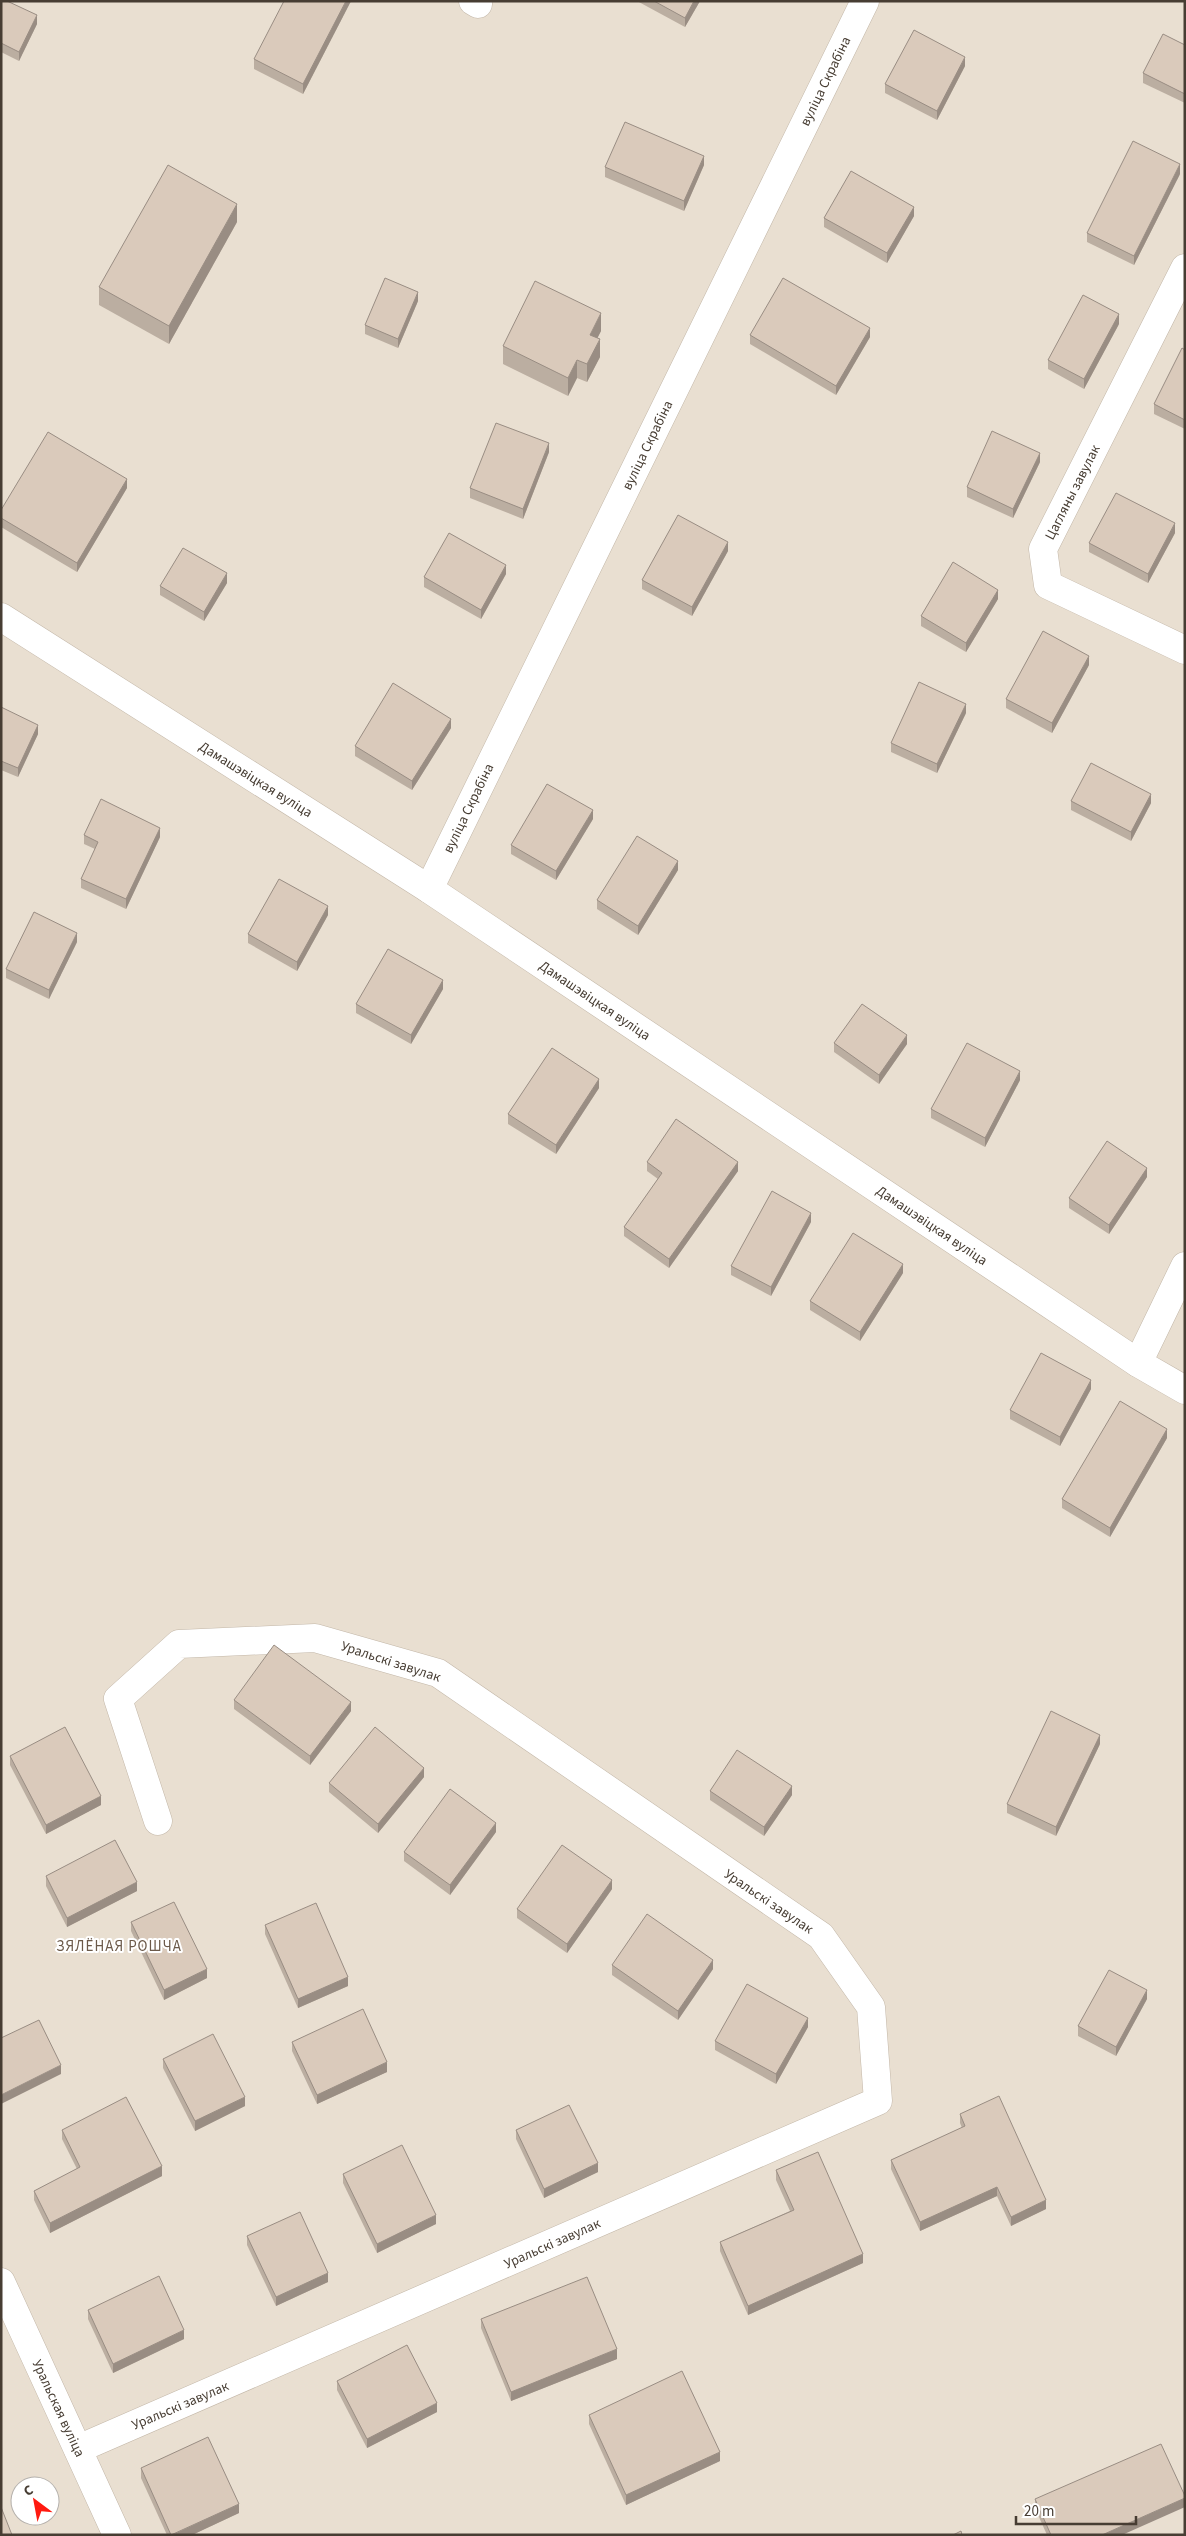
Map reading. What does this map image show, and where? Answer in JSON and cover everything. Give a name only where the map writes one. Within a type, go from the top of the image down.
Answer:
[{"type":"street","name":"вуліца Скрабіна","points":[[429,888],[865,1]]},
{"type":"street","name":"Цагляны завулак","points":[[1185,268],[1043,549],[1048,585],[1185,650]]},
{"type":"street","name":"Дамашэвіцкая вуліца","points":[[1,616],[429,888],[1138,1363],[1185,1390]]},
{"type":"street","points":[[1138,1363],[1185,1266]]},
{"type":"street","name":"Уральскі завулак","points":[[78,2449],[878,2101],[872,2008],[821,1936],[438,1673],[315,1638],[179,1644],[118,1699],[158,1821]]},
{"type":"street","name":"Уральская вуліца","points":[[1,2282],[117,2535]]},
{"type":"shaded area","points":[[1,1],[1185,1],[1185,2535],[1,2535]]},
{"type":"building","points":[[1,1],[7,1],[37,15],[19,52],[1,43]]},
{"type":"building","points":[[284,1],[346,1],[303,84],[254,59]]},
{"type":"building","points":[[654,1],[694,1],[685,18]]},
{"type":"building","points":[[914,30],[965,57],[937,111],[885,84]]},
{"type":"building","points":[[1163,34],[1185,45],[1185,94],[1143,73]]},
{"type":"building","points":[[625,122],[704,156],[684,201],[605,167]]},
{"type":"building","points":[[1133,141],[1180,164],[1134,256],[1087,233]]},
{"type":"building","points":[[168,165],[237,204],[169,326],[99,287]]},
{"type":"building","points":[[851,171],[914,207],[887,253],[824,218]]},
{"type":"building","points":[[385,278],[418,292],[398,339],[365,325]]},
{"type":"building","points":[[783,278],[870,328],[836,386],[750,335]]},
{"type":"building","points":[[535,281],[601,313],[590,335],[600,339],[587,364],[577,360],[568,378],[503,346]]},
{"type":"building","points":[[1083,295],[1119,314],[1084,379],[1048,360]]},
{"type":"building","points":[[1182,348],[1185,350],[1185,420],[1154,404]]},
{"type":"building","points":[[496,423],[549,443],[523,509],[470,488]]},
{"type":"building","points":[[992,431],[1040,453],[1013,509],[967,487]]},
{"type":"building","points":[[48,432],[127,479],[77,563],[1,518],[1,510]]},
{"type":"building","points":[[1116,493],[1175,523],[1148,574],[1089,543]]},
{"type":"building","points":[[678,515],[728,542],[692,607],[642,580]]},
{"type":"building","points":[[449,533],[506,565],[481,610],[424,577]]},
{"type":"building","points":[[183,548],[227,573],[204,612],[160,586]]},
{"type":"building","points":[[953,562],[998,590],[966,643],[921,616]]},
{"type":"building","points":[[1043,631],[1089,656],[1052,723],[1006,699]]},
{"type":"building","points":[[919,682],[966,704],[937,764],[891,743]]},
{"type":"building","points":[[393,683],[451,719],[412,781],[355,746]]},
{"type":"building","points":[[1,707],[38,725],[18,768],[1,761]]},
{"type":"building","points":[[1091,763],[1151,794],[1131,832],[1071,801]]},
{"type":"building","points":[[547,784],[593,810],[556,871],[511,845]]},
{"type":"building","points":[[101,799],[160,828],[126,899],[81,879],[98,842],[84,835]]},
{"type":"building","points":[[637,836],[678,861],[638,926],[597,900]]},
{"type":"building","points":[[279,879],[328,906],[297,962],[248,934]]},
{"type":"building","points":[[34,912],[77,933],[49,990],[6,969]]},
{"type":"building","points":[[388,949],[443,980],[411,1035],[356,1004]]},
{"type":"building","points":[[862,1004],[907,1035],[879,1075],[834,1043]]},
{"type":"building","points":[[967,1043],[1020,1071],[985,1138],[931,1109]]},
{"type":"building","points":[[552,1048],[599,1079],[556,1145],[508,1114]]},
{"type":"building","points":[[676,1119],[738,1162],[669,1259],[624,1227],[662,1173],[647,1162]]},
{"type":"building","points":[[1107,1141],[1147,1168],[1109,1225],[1069,1198]]},
{"type":"building","points":[[772,1191],[811,1213],[771,1287],[731,1266]]},
{"type":"building","points":[[853,1233],[903,1264],[860,1332],[810,1301]]},
{"type":"building","points":[[1041,1353],[1091,1380],[1060,1437],[1010,1410]]},
{"type":"building","points":[[1120,1401],[1167,1429],[1110,1528],[1062,1499]]},
{"type":"building","points":[[274,1645],[351,1702],[310,1756],[234,1700]]},
{"type":"building","points":[[1051,1711],[1100,1735],[1056,1827],[1007,1804]]},
{"type":"building","points":[[65,1727],[101,1796],[46,1825],[10,1756]]},
{"type":"building","points":[[375,1727],[424,1768],[378,1824],[329,1783]]},
{"type":"building","points":[[737,1750],[792,1786],[764,1827],[710,1791]]},
{"type":"building","points":[[450,1789],[496,1823],[450,1885],[404,1852]]},
{"type":"building","points":[[115,1840],[137,1882],[67,1918],[46,1876]]},
{"type":"building","points":[[562,1845],[612,1880],[567,1944],[517,1909]]},
{"type":"building","points":[[174,1902],[207,1969],[164,1990],[131,1922]]},
{"type":"building","points":[[316,1903],[348,1977],[298,1999],[265,1925]]},
{"type":"building","points":[[647,1914],[713,1960],[678,2011],[612,1965]]},
{"type":"building","points":[[1109,1970],[1147,1990],[1116,2047],[1078,2026]]},
{"type":"building","points":[[747,1984],[808,2018],[776,2074],[715,2041]]},
{"type":"building","points":[[363,2009],[387,2062],[317,2095],[292,2042]]},
{"type":"building","points":[[39,2020],[61,2065],[1,2095],[1,2038]]},
{"type":"building","points":[[213,2034],[245,2097],[195,2121],[163,2059]]},
{"type":"building","points":[[999,2096],[1046,2200],[1011,2217],[997,2187],[920,2222],[891,2160],[965,2126],[960,2114]]},
{"type":"building","points":[[126,2097],[162,2166],[50,2223],[34,2191],[80,2167],[62,2130]]},
{"type":"building","points":[[569,2105],[598,2163],[544,2189],[516,2130]]},
{"type":"building","points":[[402,2145],[436,2215],[377,2244],[343,2174]]},
{"type":"building","points":[[818,2152],[863,2254],[748,2306],[720,2242],[794,2210],[776,2170]]},
{"type":"building","points":[[300,2212],[328,2273],[276,2297],[247,2236]]},
{"type":"building","points":[[159,2276],[184,2330],[113,2364],[88,2310]]},
{"type":"building","points":[[587,2277],[617,2349],[511,2392],[481,2319]]},
{"type":"building","points":[[407,2345],[437,2403],[367,2439],[337,2381]]},
{"type":"building","points":[[682,2371],[720,2452],[626,2495],[589,2415]]},
{"type":"building","points":[[208,2437],[239,2504],[171,2535],[141,2468]]},
{"type":"building","points":[[1161,2444],[1185,2498],[1102,2535],[1051,2535],[1035,2499]]},
{"type":"building","points":[[1,2507],[12,2535],[1,2535]]},
{"type":"building","points":[[961,2531],[962,2535],[953,2535]]},
{"type":"district","name":"ЗЯЛЁНАЯ РОШЧА","points":[[119,1946]]}]
